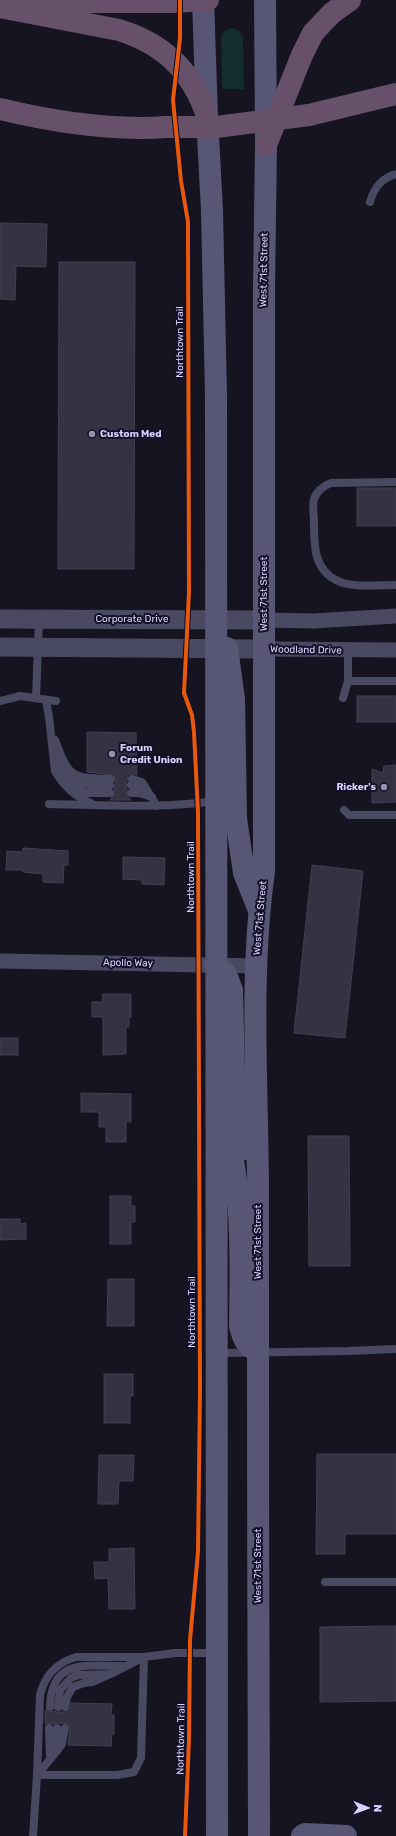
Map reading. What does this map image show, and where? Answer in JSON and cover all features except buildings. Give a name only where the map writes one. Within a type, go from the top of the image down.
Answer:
[{"type":"highway","points":[[2,7],[64,2],[205,0]]},
{"type":"highway","points":[[266,145],[302,55],[313,33],[332,13],[350,0]]},
{"type":"highway","points":[[2,7],[120,30],[138,36],[169,54],[184,71],[202,102],[207,116]]},
{"type":"highway","points":[[0,110],[81,124],[141,129],[166,127],[216,127],[309,115],[396,94]]},
{"type":"main road","points":[[205,0],[207,116],[212,211],[216,388],[216,620],[234,699],[236,818],[244,873],[258,909]]},
{"type":"main road","name":"West 71st Street","points":[[258,1836],[258,1194],[256,966],[258,909],[264,872],[265,0]]},
{"type":"main road","points":[[217,1836],[216,1653],[218,1504],[216,1352],[215,801],[222,648]]},
{"type":"main road","points":[[215,965],[226,974],[232,990],[234,1072],[237,1103],[243,1137],[258,1194]]},
{"type":"main road","points":[[216,1092],[230,1141],[238,1186],[240,1326],[243,1339],[248,1346],[258,1352]]},
{"type":"main road","points":[[302,1836],[304,1834],[346,1836]]},
{"type":"street","points":[[264,620],[313,620],[396,616]]},
{"type":"street","name":"Corporate Drive","points":[[0,619],[264,620]]},
{"type":"street","points":[[0,646],[222,648]]},
{"type":"street","name":"Woodland Drive","points":[[222,648],[396,650]]},
{"type":"street","name":"Apollo Way","points":[[0,961],[256,966]]},
{"type":"lane","points":[[370,202],[374,190],[381,181],[396,174]]},
{"type":"lane","points":[[396,482],[331,483],[322,487],[314,500],[314,548],[320,564],[329,576],[339,582],[396,585]]},
{"type":"lane","points":[[36,698],[39,619]]},
{"type":"lane","points":[[343,698],[348,681],[348,650]]},
{"type":"lane","points":[[348,681],[396,682]]},
{"type":"lane","points":[[0,701],[20,696],[56,701]]},
{"type":"lane","points":[[46,700],[55,771],[65,785],[74,794],[84,801],[94,805]]},
{"type":"lane","points":[[51,730],[67,769],[79,777],[110,786]]},
{"type":"lane","points":[[53,748],[60,768],[65,776],[72,781],[86,785],[110,786]]},
{"type":"lane","points":[[150,794],[139,793],[131,786],[142,782],[150,794],[158,806]]},
{"type":"lane","points":[[65,785],[86,793],[110,786]]},
{"type":"lane","points":[[49,804],[158,806],[185,805],[215,801]]},
{"type":"lane","points":[[344,810],[349,815],[396,815]]},
{"type":"lane","points":[[216,1352],[396,1349]]},
{"type":"lane","points":[[325,1582],[396,1582]]},
{"type":"lane","points":[[33,1836],[38,1775],[40,1694],[43,1682],[56,1667],[66,1660],[76,1657],[144,1657],[175,1653],[216,1653]]},
{"type":"lane","points":[[126,1666],[82,1666],[74,1667],[66,1671],[53,1684],[58,1707],[60,1690],[70,1678],[84,1675],[111,1674],[144,1657]]},
{"type":"lane","points":[[38,1775],[117,1775],[134,1772],[141,1758],[144,1657]]},
{"type":"lane","points":[[38,1775],[62,1744],[57,1728],[50,1759]]},
{"type":"green space","points":[[234,28],[239,31],[243,37],[244,89],[222,89],[221,37],[226,30]]},
{"type":"cycle path","name":"Northtown Trail","points":[[180,0],[180,38],[173,100],[181,181],[188,222],[189,592],[184,693],[192,715],[194,732],[198,813],[200,1391],[198,1552],[190,1640],[189,1739],[185,1836]]},
{"type":"place","name":"Custom Med","points":[[92,434]]},
{"type":"place","name":"Forum Credit Union","points":[[112,754]]},
{"type":"place","name":"Ricker's","points":[[384,787]]}]
